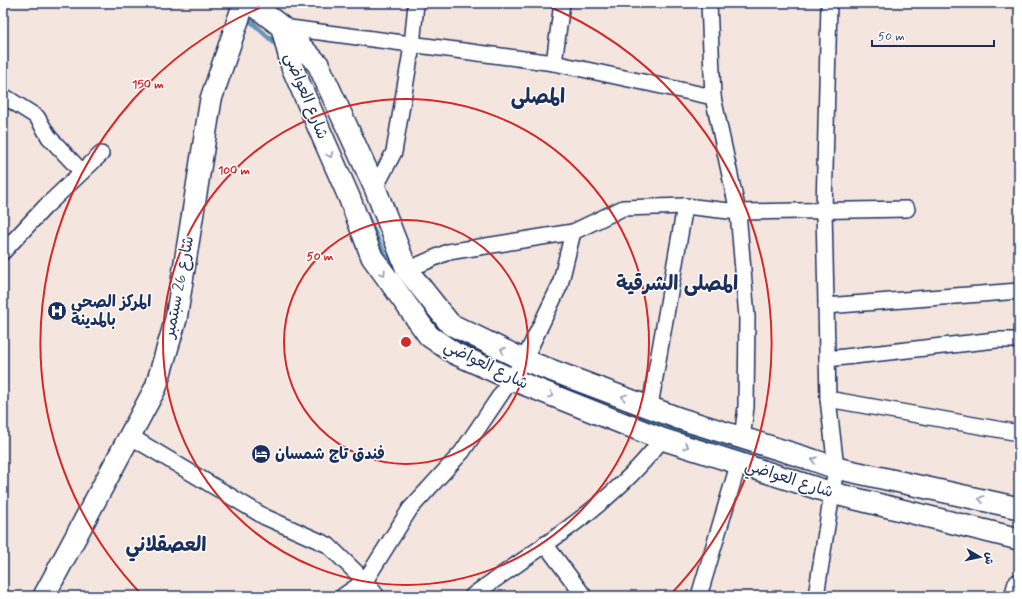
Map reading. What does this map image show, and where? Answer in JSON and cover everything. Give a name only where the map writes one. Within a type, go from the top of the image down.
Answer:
[{"type":"main road","name":"شارع 26 سبتمبر","points":[[44,596],[128,435],[156,386],[176,319],[211,99],[244,3]]},
{"type":"main road","points":[[251,3],[282,27]]},
{"type":"main road","name":"شارع العواضي","points":[[282,27],[318,64],[375,188],[407,270],[450,324],[524,360],[650,406],[678,418],[742,439],[836,468],[1019,508]]},
{"type":"main road","name":"شارع العواضي","points":[[282,27],[292,67],[349,197],[372,257],[429,336],[454,353],[511,379],[662,439],[739,462],[832,493],[1019,539]]},
{"type":"main road","points":[[1016,596],[1019,585]]},
{"type":"street","points":[[375,188],[394,152],[412,46],[416,3]]},
{"type":"street","points":[[554,63],[562,3]]},
{"type":"street","points":[[709,3],[713,97],[738,212],[747,317],[746,407],[742,439]]},
{"type":"street","points":[[816,596],[836,468],[828,399],[824,210],[829,3]]},
{"type":"street","points":[[282,27],[412,46],[554,63],[713,97]]},
{"type":"street","points":[[3,100],[7,98],[37,117],[49,137],[82,172]]},
{"type":"street","points":[[3,252],[45,207],[101,154]]},
{"type":"street","points":[[407,270],[448,252],[573,232],[623,208],[685,206],[738,212],[907,208]]},
{"type":"street","points":[[650,406],[685,206]]},
{"type":"street","points":[[342,596],[365,581],[410,509],[462,452],[524,360],[560,285],[573,232]]},
{"type":"street","points":[[826,306],[1019,291]]},
{"type":"street","points":[[827,359],[996,340],[1019,340]]},
{"type":"street","points":[[828,399],[1019,433]]},
{"type":"street","points":[[128,435],[265,517],[328,545],[365,581],[377,596]]},
{"type":"street","points":[[472,596],[601,504],[647,459],[662,439]]},
{"type":"street","points":[[699,596],[739,462]]},
{"type":"street","points":[[545,544],[584,596]]},
{"type":"waterway","points":[[245,16],[280,48]]},
{"type":"waterway","points":[[366,214],[385,255],[401,279]]},
{"type":"waterway","points":[[426,316],[445,334],[476,352]]},
{"type":"waterway","points":[[627,414],[765,461]]},
{"type":"place","name":"المركز الصحي بالمدينة","points":[[57,311]]},
{"type":"place","name":"فندق تاج شمسان","points":[[261,454]]},
{"type":"district","name":"المصلى","points":[[538,97]]},
{"type":"district","name":"المصلى الشرقية","points":[[677,284]]},
{"type":"district","name":"العصقلاني","points":[[166,545]]}]
